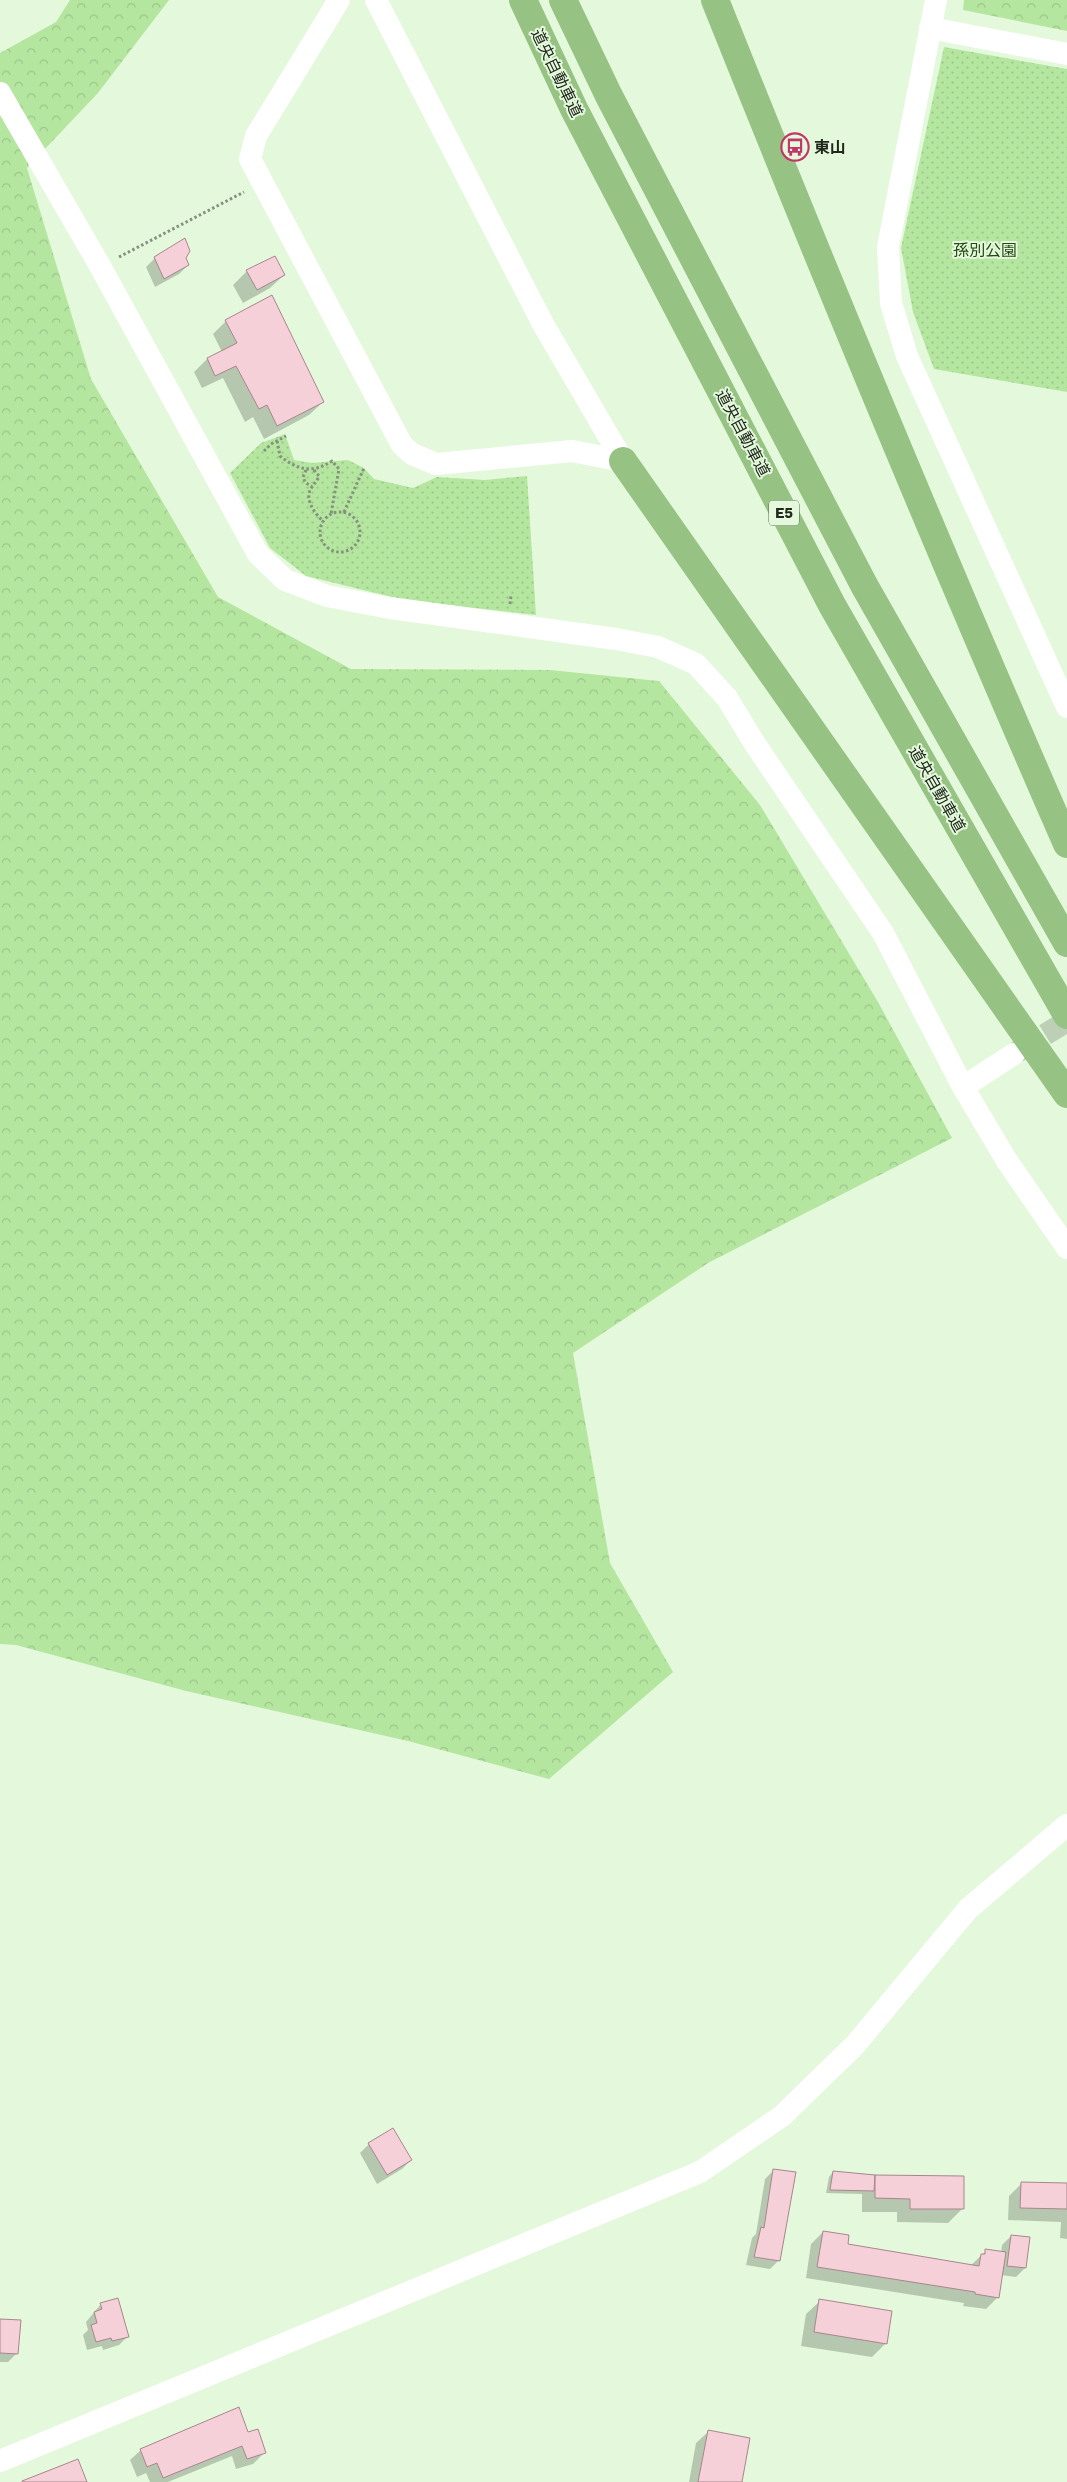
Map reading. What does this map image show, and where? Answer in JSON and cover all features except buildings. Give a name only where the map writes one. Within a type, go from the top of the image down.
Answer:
[{"type":"highway","name":"道央自動車道","points":[[522,0],[574,109],[832,605],[1067,1015]]},
{"type":"highway","name":"E5","points":[[563,0],[609,96],[864,585],[1067,944]]},
{"type":"highway","points":[[715,0],[940,552],[1067,844]]},
{"type":"highway","points":[[623,461],[1067,1094]]},
{"type":"street","points":[[340,0],[256,136],[250,159],[402,445],[412,454],[436,464],[572,452],[623,461]]},
{"type":"street","points":[[376,0],[543,324],[623,461]]},
{"type":"street","points":[[936,0],[888,247],[891,303],[907,356],[1067,707]]},
{"type":"street","points":[[930,28],[1067,54]]},
{"type":"street","points":[[0,92],[100,266],[258,554],[286,580],[328,596],[390,608],[650,646],[696,664],[727,698],[883,933],[963,1087],[1007,1161],[1067,1248]]},
{"type":"street","points":[[963,1087],[1014,1054]]},
{"type":"street","points":[[0,2461],[700,2172],[782,2116],[855,2045],[968,1909],[1067,1825]]},
{"type":"path","points":[[100,266],[263,183]]},
{"type":"path","points":[[264,451],[277,440],[286,436]]},
{"type":"path","points":[[277,440],[280,456],[289,463],[307,470],[314,470],[332,461],[339,469],[331,514]]},
{"type":"path","points":[[344,512],[364,468]]},
{"type":"path","points":[[307,470],[303,477],[305,482],[312,486]]},
{"type":"path","points":[[314,470],[319,476],[316,484],[312,486],[310,503],[316,514],[323,521]]},
{"type":"path","points":[[344,512],[355,519],[360,531],[356,544],[345,552],[332,551],[322,542],[320,529],[323,521],[331,514],[344,512]]},
{"type":"green space","points":[[70,0],[169,0],[98,93],[27,168],[91,379],[218,597],[351,669],[550,670],[659,681],[760,805],[878,1002],[952,1138],[708,1263],[573,1353],[610,1563],[673,1672],[549,1779],[408,1741],[186,1691],[16,1645],[0,1644],[0,53],[56,22]]},
{"type":"green space","points":[[964,0],[1067,0],[1067,31],[963,10]]},
{"type":"green space","name":"孫別公園","points":[[944,47],[1067,69],[1067,392],[934,369],[913,312],[901,248]]},
{"type":"green space","points":[[285,434],[294,460],[312,463],[348,460],[364,468],[374,479],[413,488],[437,477],[485,480],[527,476],[536,615],[404,600],[306,576],[270,548],[230,473],[261,443]]},
{"type":"tunnel","points":[[1017,1052],[1067,1021]]},
{"type":"place","name":"東山","points":[[795,147]]}]
